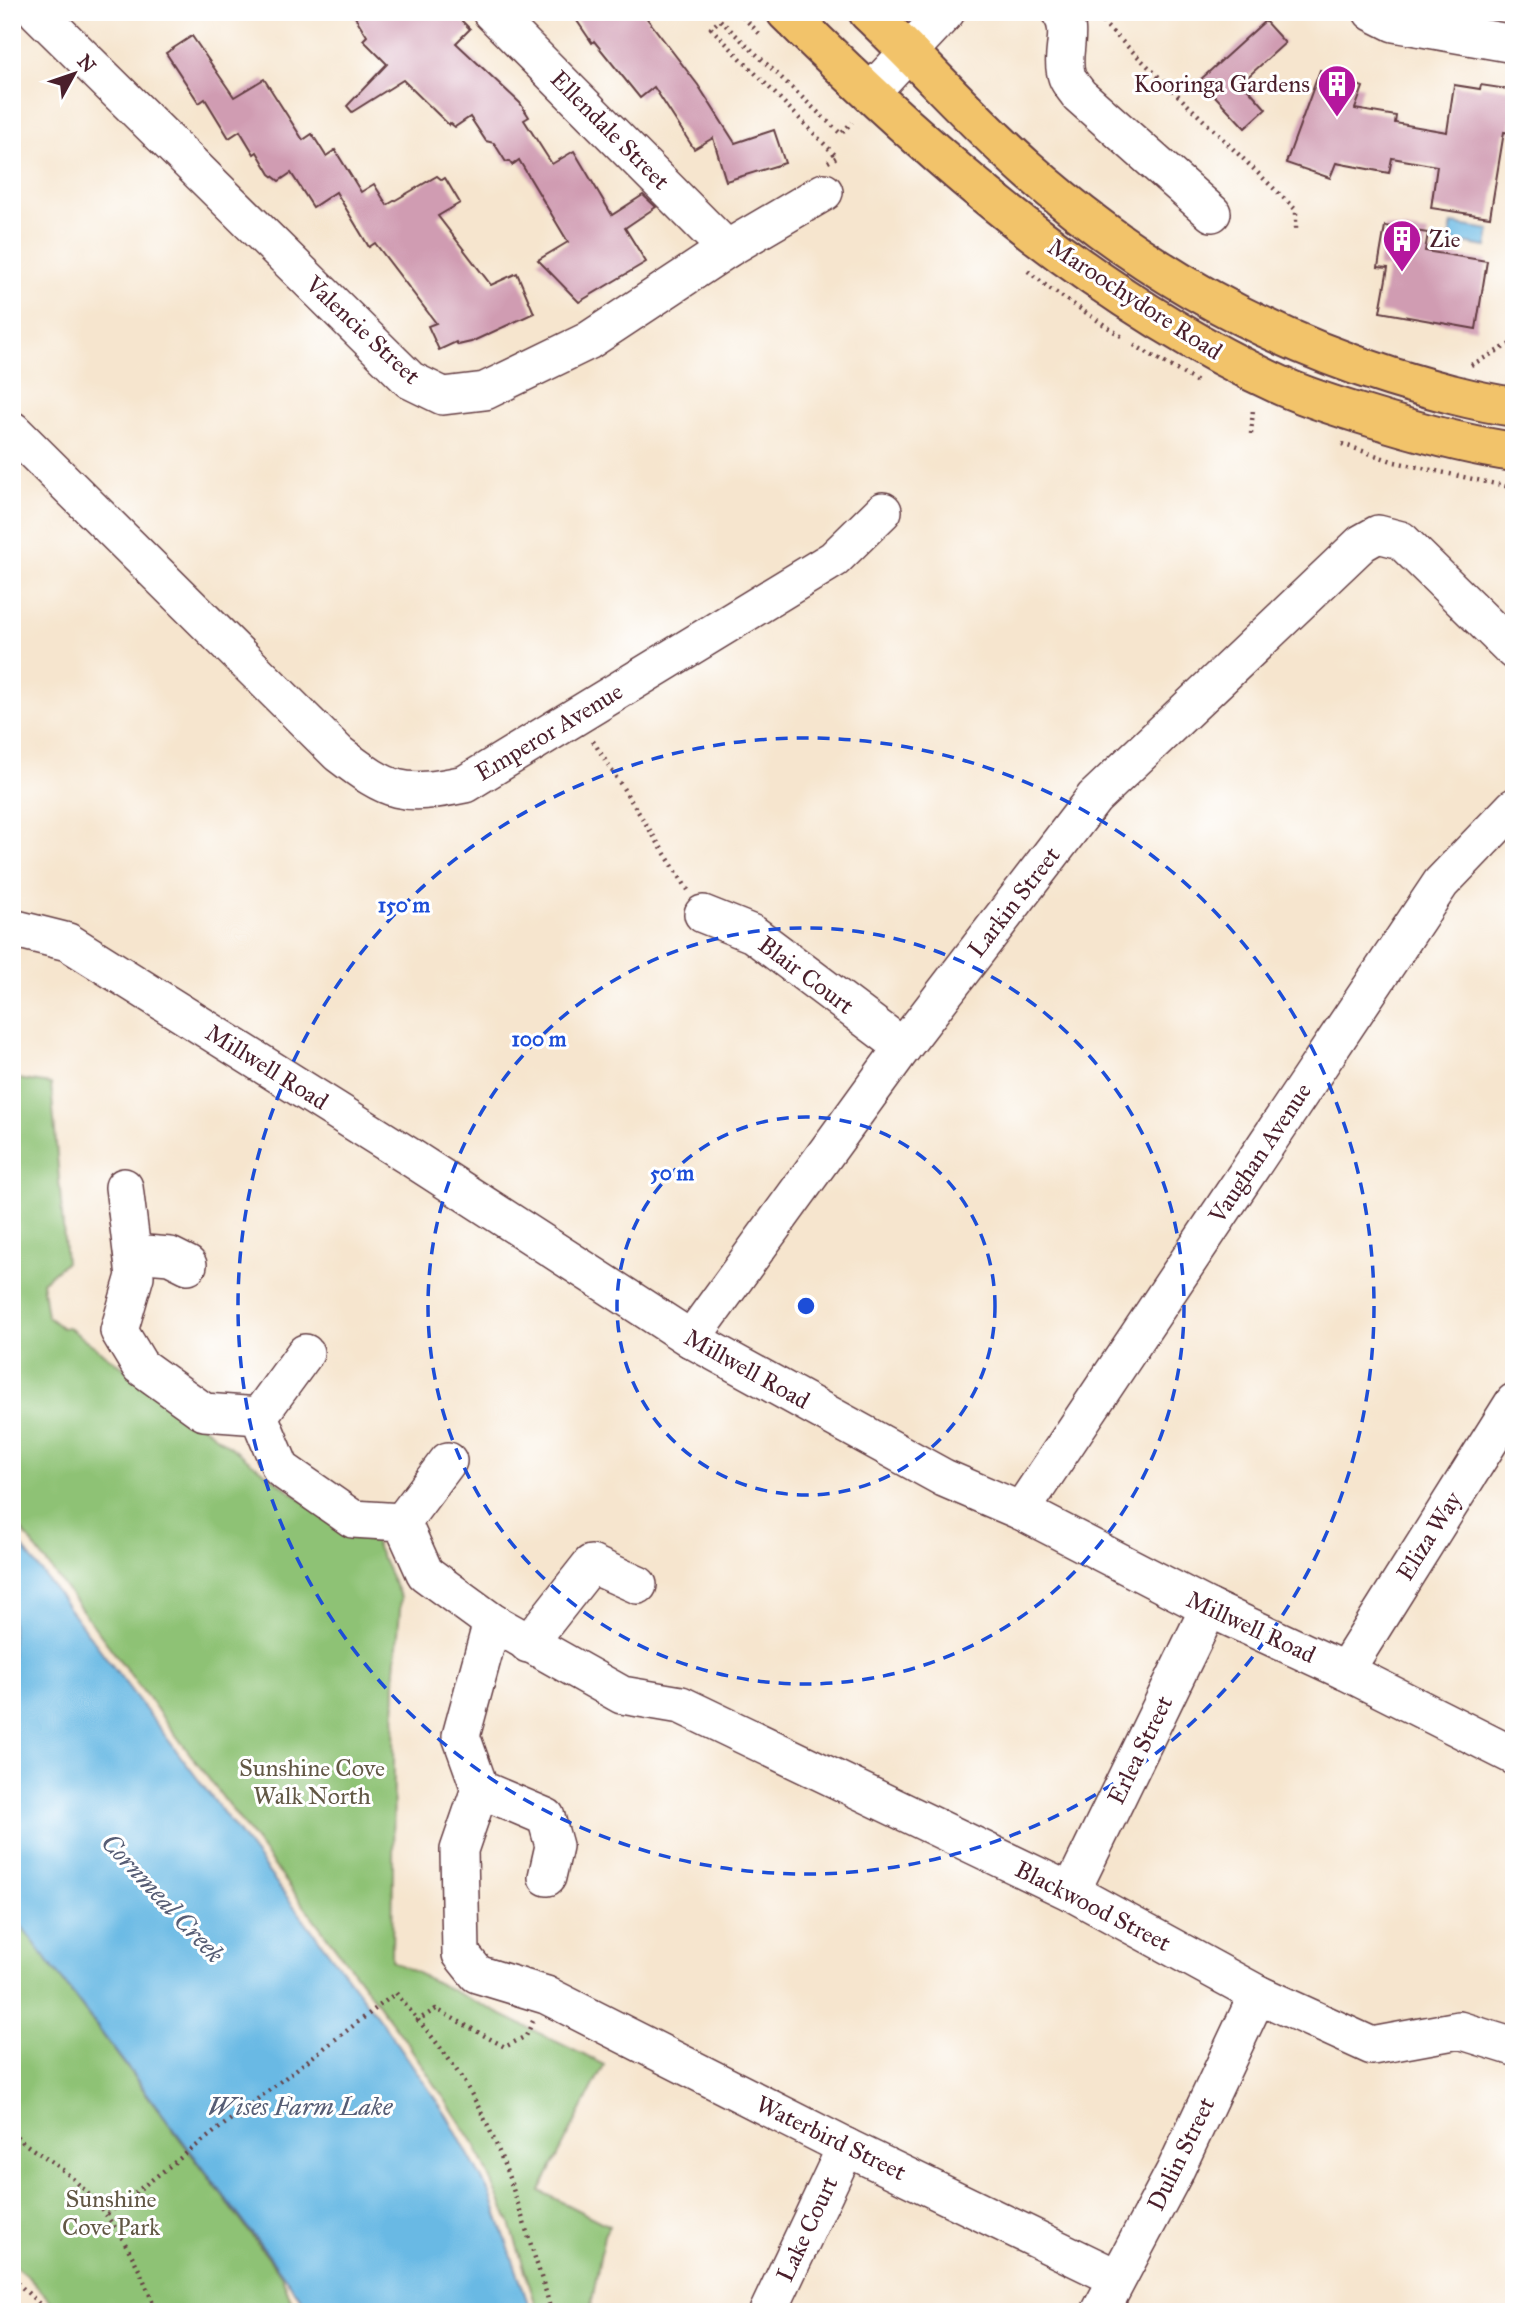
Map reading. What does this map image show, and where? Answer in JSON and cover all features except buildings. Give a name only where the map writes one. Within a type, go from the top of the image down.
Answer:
[{"type":"main road","name":"Maroochydore Road","points":[[786,12],[861,108],[958,170],[1044,241],[1111,290],[1166,325],[1287,388],[1427,434],[1514,452]]},
{"type":"main road","name":"Maroochydore Road","points":[[868,12],[1034,174],[1115,240],[1166,274],[1234,313],[1354,365],[1427,388],[1514,407]]},
{"type":"street","name":"Valencie Street","points":[[37,12],[410,380],[443,396],[485,391],[588,341],[727,249],[824,192]]},
{"type":"street","name":"Ellendale Street","points":[[491,12],[727,249]]},
{"type":"street","points":[[861,108],[946,12]]},
{"type":"street","points":[[1060,12],[1066,21],[1068,32],[1065,65],[1067,78],[1079,95],[1212,213]]},
{"type":"street","points":[[1372,12],[1394,23],[1514,44]]},
{"type":"street","name":"Emperor Avenue","points":[[12,430],[339,754],[370,778],[399,790],[426,792],[465,784],[834,559],[883,511]]},
{"type":"street","name":"Larkin Street","points":[[691,1339],[903,1046],[1094,798],[1362,543],[1378,534],[1401,540],[1514,651]]},
{"type":"street","name":"Vaughan Avenue","points":[[1021,1511],[1441,883],[1514,807]]},
{"type":"street","name":"Blair Court","points":[[703,914],[753,934],[903,1046]]},
{"type":"street","name":"Millwell Road","points":[[12,928],[68,942],[410,1157],[691,1339],[944,1478],[1021,1511],[1209,1608],[1345,1671],[1514,1756]]},
{"type":"street","points":[[124,1187],[135,1276],[119,1331],[140,1366],[204,1412],[259,1416]]},
{"type":"street","points":[[133,1253],[170,1256],[188,1265]]},
{"type":"street","points":[[259,1416],[305,1353]]},
{"type":"street","name":"Eliza Way","points":[[1345,1671],[1514,1402]]},
{"type":"street","points":[[259,1416],[281,1469],[353,1518],[402,1522],[448,1461]]},
{"type":"street","name":"Blackwood Street","points":[[402,1522],[425,1573],[492,1622],[622,1695],[681,1705],[1071,1892],[1258,1994],[1372,2046],[1460,2029],[1514,2047]]},
{"type":"street","points":[[528,1644],[591,1564],[638,1585]]},
{"type":"street","name":"Erlea Street","points":[[1071,1892],[1209,1608]]},
{"type":"street","points":[[492,1622],[461,1736],[480,1789],[546,1817],[554,1846],[547,1878]]},
{"type":"street","name":"Waterbird Street","points":[[480,1789],[459,1850],[461,1954],[477,1974],[546,1995],[846,2147],[1117,2278]]},
{"type":"street","name":"Dulin Street","points":[[1100,2312],[1175,2171],[1258,1994]]},
{"type":"street","name":"Lake Court","points":[[768,2312],[846,2147]]},
{"type":"path","points":[[1092,12],[1296,210],[1296,232]]},
{"type":"path","points":[[824,192],[811,173],[837,157],[710,28],[720,20],[841,134],[861,108]]},
{"type":"path","points":[[1471,365],[1514,342]]},
{"type":"path","points":[[1251,434],[1252,409]]},
{"type":"path","points":[[576,716],[703,914]]},
{"type":"path","points":[[107,2214],[396,1993],[431,2035],[481,2112],[502,2160],[551,2312]]},
{"type":"path","points":[[418,2020],[436,2009],[505,2047],[526,2036],[546,1995]]},
{"type":"path","points":[[12,2131],[19,2140],[57,2165],[80,2185],[107,2214],[139,2267],[156,2312]]},
{"type":"path","points":[[12,2277],[48,2312]]},
{"type":"green space","name":"Sunshine Cove Walk North","points":[[12,1078],[51,1084],[66,1262],[42,1282],[47,1316],[62,1328],[68,1327],[351,1536],[374,1541],[401,1598],[395,1670],[392,1961],[604,2065],[540,2191],[609,2226],[604,2235],[590,2312],[538,2312],[510,2223],[476,2146],[408,2044],[12,1517]]},
{"type":"green space","name":"Sunshine Cove Park","points":[[12,1913],[281,2275],[296,2312],[61,2312],[12,2264]]},
{"type":"water","points":[[1452,224],[1490,230],[1487,247],[1449,241]]},
{"type":"water","name":"Wises Farm Lake","points":[[12,1533],[398,2044],[447,2116],[490,2194],[531,2312],[311,2312],[12,1913]]},
{"type":"place","name":"Kooringa Gardens","points":[[1337,118]]},
{"type":"place","name":"Zie","points":[[1402,273]]},
{"type":"water label","name":"Cornmeal Creek","points":[[163,1898]]}]
